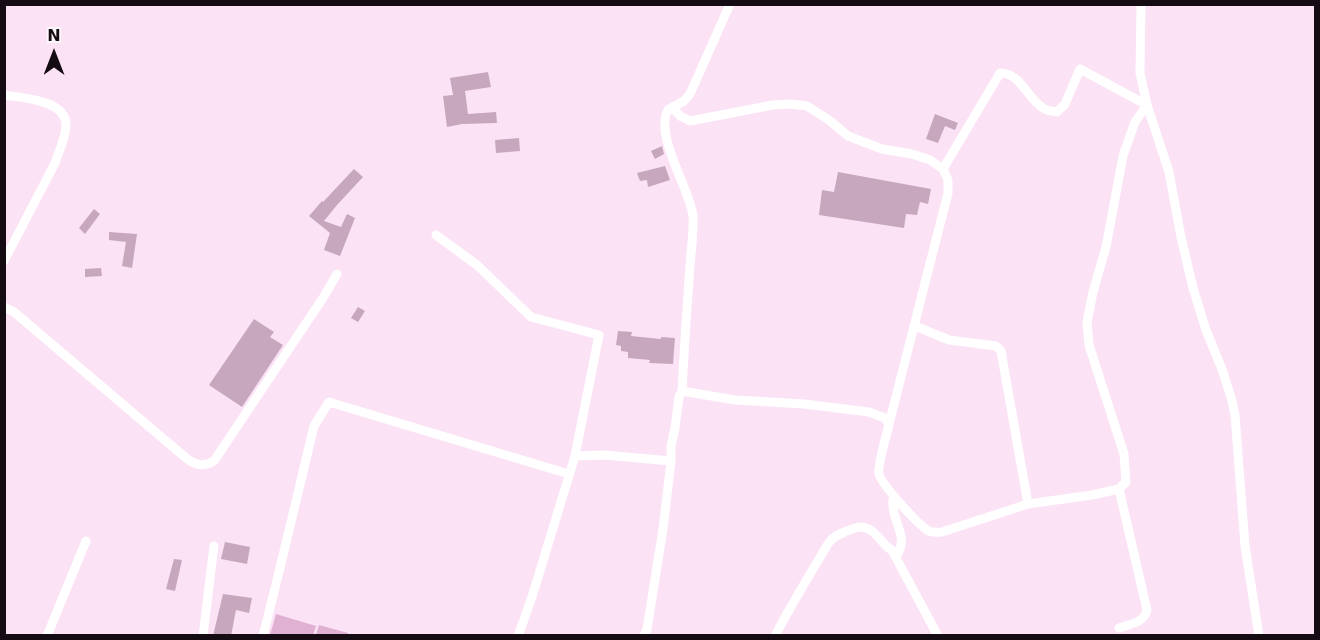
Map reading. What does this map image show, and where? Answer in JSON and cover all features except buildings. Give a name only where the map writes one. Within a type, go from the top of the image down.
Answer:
[{"type":"street","points":[[644,636],[663,529],[671,446],[679,397],[682,392],[693,216],[664,128],[666,113],[690,94],[730,4]]},
{"type":"street","points":[[1141,4],[1140,73],[1147,105],[1169,172],[1193,288],[1206,330],[1223,372],[1235,415],[1245,546],[1259,636]]},
{"type":"street","points":[[943,170],[1000,73],[1006,73],[1018,80],[1027,93],[1044,109],[1057,112],[1065,104],[1080,69],[1147,105]]},
{"type":"street","points":[[4,95],[52,105],[65,116],[66,126],[55,163],[4,261]]},
{"type":"street","points":[[672,107],[680,116],[690,121],[772,105],[807,106],[848,136],[882,149],[912,154],[930,160],[943,170],[948,180],[948,193],[878,473],[885,486],[926,530],[942,532],[1028,504],[1119,489],[1126,482],[1124,454],[1089,345],[1087,322],[1106,247],[1123,156],[1135,122],[1147,105]]},
{"type":"street","points":[[436,235],[477,265],[531,317],[599,335],[575,456],[518,636]]},
{"type":"street","points":[[4,307],[14,312],[192,463],[205,465],[214,461],[337,274]]},
{"type":"street","points":[[915,326],[949,340],[996,346],[1001,351],[1028,504]]},
{"type":"street","points":[[682,392],[735,400],[804,404],[869,412],[885,418],[889,424]]},
{"type":"street","points":[[263,636],[314,426],[329,402],[569,474]]},
{"type":"street","points":[[575,456],[604,455],[671,461]]},
{"type":"street","points":[[1119,489],[1147,610],[1140,621],[1119,628]]},
{"type":"street","points":[[892,552],[898,553],[902,542],[892,507],[894,496]]},
{"type":"street","points":[[775,636],[792,603],[832,539],[860,527],[869,529],[878,536],[892,552],[938,636]]},
{"type":"street","points":[[46,636],[86,541]]},
{"type":"street","points":[[202,636],[214,546]]},
{"type":"shaded area","points":[[276,614],[316,626],[313,635],[270,635]]},
{"type":"shaded area","points":[[319,625],[348,633],[348,635],[316,635]]}]
